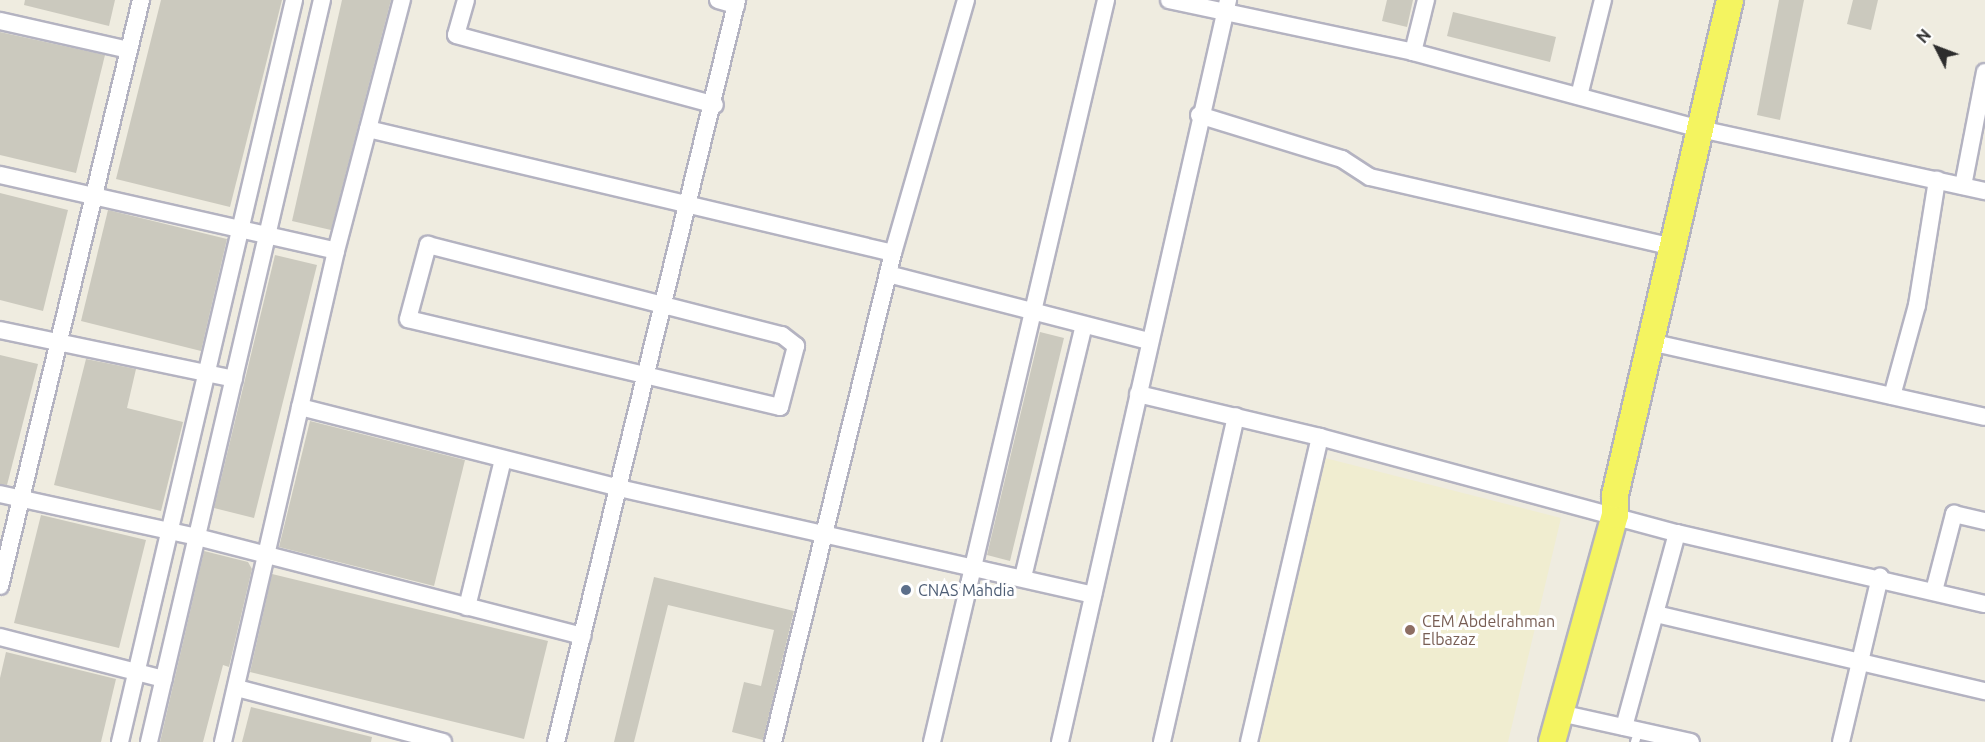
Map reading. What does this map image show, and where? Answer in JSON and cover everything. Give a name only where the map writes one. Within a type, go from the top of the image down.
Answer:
[{"type":"main road","points":[[1552,742],[1615,515],[1740,0]]},
{"type":"main road","points":[[1657,343],[1673,246],[1709,131]]},
{"type":"street","points":[[0,586],[141,0]]},
{"type":"street","points":[[120,742],[294,0]]},
{"type":"street","points":[[149,742],[322,0]]},
{"type":"street","points":[[223,742],[336,251],[402,0]]},
{"type":"street","points":[[466,0],[456,35],[715,105]]},
{"type":"street","points":[[556,742],[715,105],[737,2],[718,0]]},
{"type":"street","points":[[773,742],[893,253],[966,0]]},
{"type":"street","points":[[932,742],[975,567],[1106,0]]},
{"type":"street","points":[[1169,0],[1226,7],[1413,52],[1709,131],[1985,191]]},
{"type":"street","points":[[1413,52],[1426,0]]},
{"type":"street","points":[[1579,96],[1603,0]]},
{"type":"street","points":[[1060,742],[1199,115],[1226,7]]},
{"type":"street","points":[[0,21],[129,50]]},
{"type":"street","points":[[1963,186],[1985,72]]},
{"type":"street","points":[[1199,115],[1342,159],[1370,177],[1673,246]]},
{"type":"street","points":[[368,129],[690,203],[893,253]]},
{"type":"street","points":[[0,175],[93,199],[241,227],[336,251]]},
{"type":"street","points":[[1892,396],[1917,305],[1937,180]]},
{"type":"street","points":[[428,245],[665,305],[782,334],[796,346],[780,407],[647,378],[408,318],[428,245]]},
{"type":"street","points":[[888,274],[1032,314],[1149,341]]},
{"type":"street","points":[[1023,577],[1084,325]]},
{"type":"street","points":[[0,330],[234,379]]},
{"type":"street","points":[[1657,343],[1985,417]]},
{"type":"street","points":[[1138,394],[1320,436],[1677,533],[1880,577],[1985,604]]},
{"type":"street","points":[[300,407],[619,488],[1023,577],[1093,595]]},
{"type":"street","points":[[1162,742],[1236,416]]},
{"type":"street","points":[[1249,742],[1320,436]]},
{"type":"street","points":[[467,607],[503,459]]},
{"type":"street","points":[[0,494],[197,537],[582,636]]},
{"type":"street","points":[[1934,591],[1954,514],[1985,521]]},
{"type":"street","points":[[1633,733],[1656,614],[1677,533]]},
{"type":"street","points":[[1841,742],[1880,577]]},
{"type":"street","points":[[1656,614],[1985,691]]},
{"type":"street","points":[[0,637],[164,679]]},
{"type":"street","points":[[237,688],[443,742]]},
{"type":"street","points":[[1560,713],[1633,733],[1691,742]]},
{"type":"shaded area","name":"CEM Abdelrahman Elbazaz","points":[[1325,458],[1561,518],[1508,742],[1260,742]]},
{"type":"building","points":[[25,0],[115,0],[109,26],[24,5]]},
{"type":"building","points":[[161,0],[282,0],[230,207],[116,179]]},
{"type":"building","points":[[342,0],[391,0],[331,230],[292,221]]},
{"type":"building","points":[[1387,0],[1413,0],[1407,27],[1382,21]]},
{"type":"building","points":[[1779,0],[1804,0],[1780,120],[1757,115]]},
{"type":"building","points":[[1853,0],[1878,0],[1871,30],[1847,24]]},
{"type":"building","points":[[1453,12],[1556,37],[1550,62],[1447,36]]},
{"type":"building","points":[[0,32],[105,55],[76,173],[0,155]]},
{"type":"building","points":[[0,193],[68,210],[43,311],[0,300]]},
{"type":"building","points":[[108,210],[227,239],[201,351],[81,321]]},
{"type":"building","points":[[275,255],[317,265],[254,518],[214,508]]},
{"type":"building","points":[[1040,332],[1064,338],[1010,561],[987,555]]},
{"type":"building","points":[[0,355],[38,364],[7,485],[0,484]]},
{"type":"building","points":[[86,359],[136,369],[127,408],[183,422],[161,511],[54,485]]},
{"type":"building","points":[[310,421],[465,460],[434,586],[279,547]]},
{"type":"building","points":[[41,515],[146,540],[119,648],[14,623]]},
{"type":"building","points":[[204,551],[248,562],[252,569],[229,667],[223,665],[203,742],[160,742]]},
{"type":"building","points":[[272,574],[548,641],[524,739],[250,672]]},
{"type":"building","points":[[654,577],[794,611],[763,740],[732,732],[744,682],[761,686],[774,630],[668,605],[634,742],[614,742]]},
{"type":"building","points":[[6,652],[116,679],[101,742],[0,742],[0,678]]},
{"type":"building","points":[[251,707],[372,737],[371,742],[242,742]]},
{"type":"place","name":"CNAS Mahdia","points":[[906,590]]},
{"type":"place","name":"CEM Abdelrahman Elbazaz","points":[[1410,630]]}]
